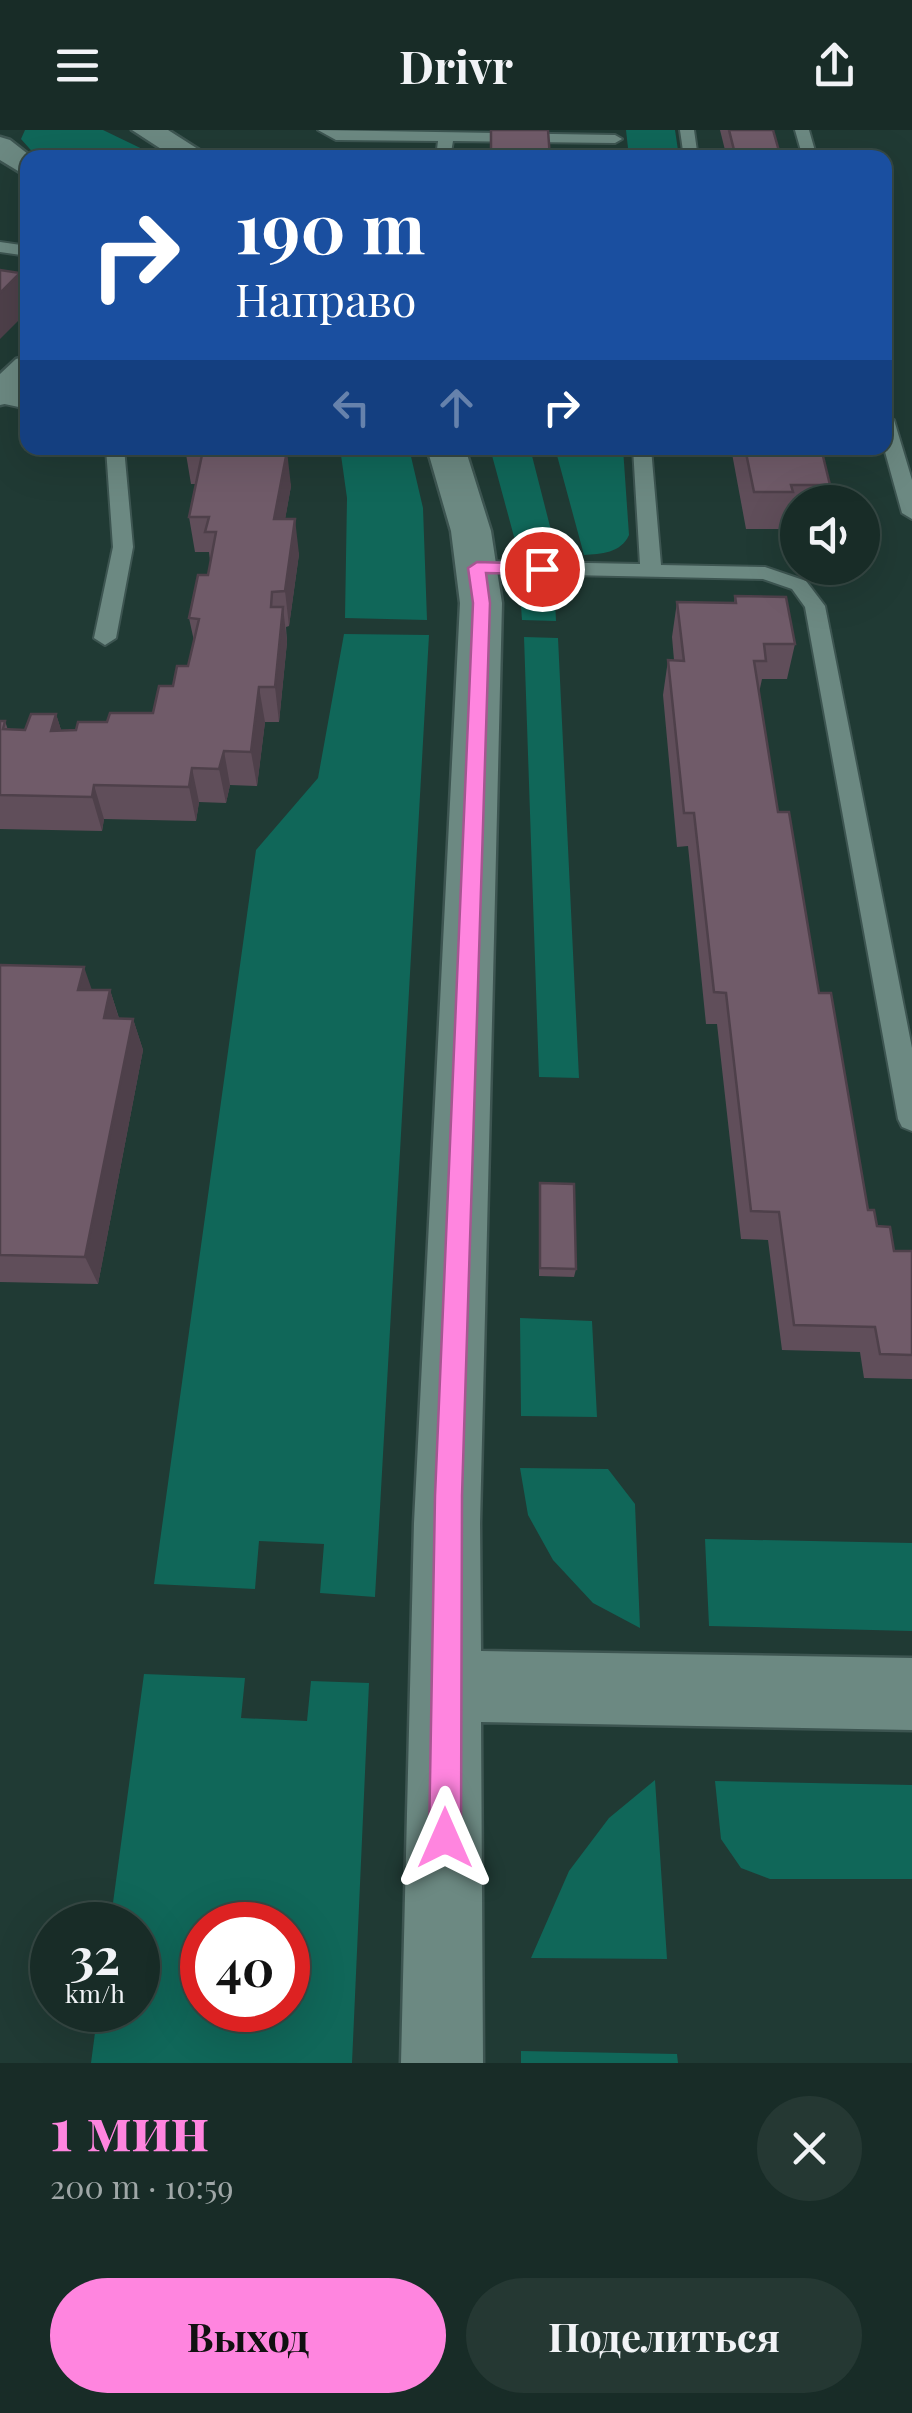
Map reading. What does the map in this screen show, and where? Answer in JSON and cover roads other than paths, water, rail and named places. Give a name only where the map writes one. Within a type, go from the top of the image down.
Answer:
[{"type":"street","points":[[0,135],[8,130]]},
{"type":"street","points":[[146,130],[183,150]]},
{"type":"street","points":[[0,146],[20,162]]},
{"type":"street","points":[[0,396],[20,375]]},
{"type":"street","points":[[442,2063],[450,1442],[481,603],[458,477],[449,455]]},
{"type":"street","points":[[447,1686],[912,1694]]},
{"type":"lane","points":[[326,130],[336,136],[614,135]]},
{"type":"lane","points":[[892,444],[912,513]]},
{"type":"lane","points":[[105,638],[123,547],[116,455]]},
{"type":"lane","points":[[643,455],[651,570]]},
{"type":"lane","points":[[477,568],[765,573],[799,586],[815,606],[912,1119]]}]
